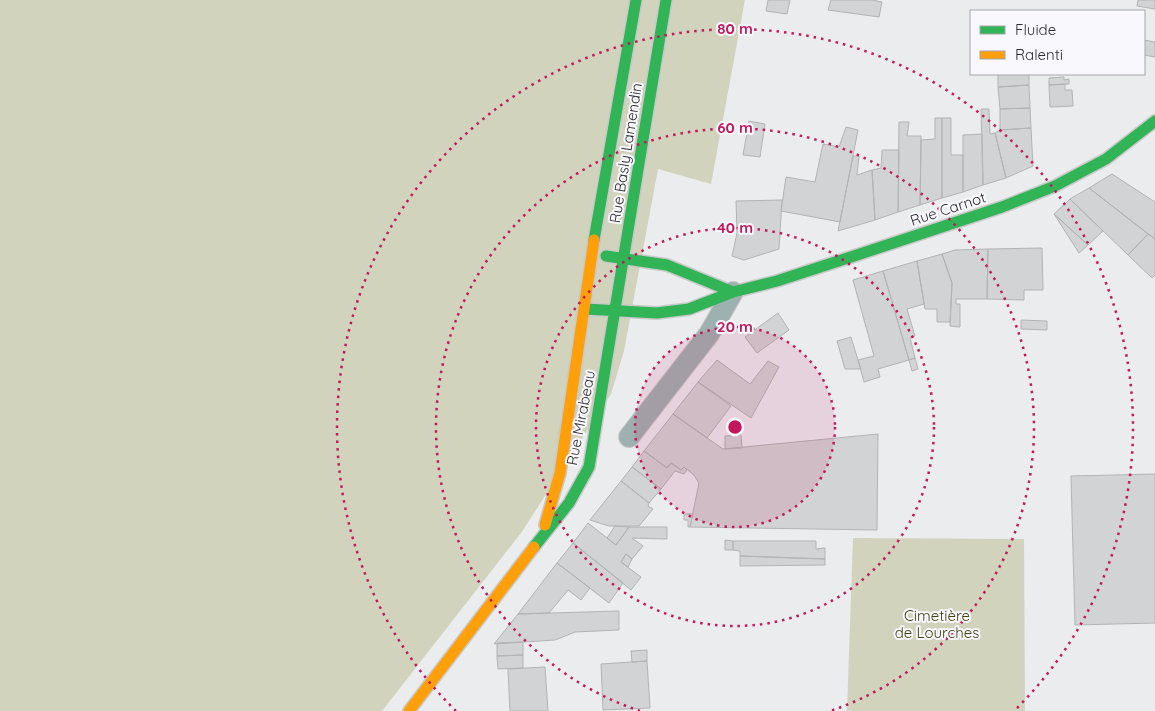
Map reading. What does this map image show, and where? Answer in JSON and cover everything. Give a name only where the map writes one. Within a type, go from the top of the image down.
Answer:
[{"type":"street","name":"Rue Basly Lamendin","points":[[585,309],[592,254],[636,0]]},
{"type":"street","name":"Rue Basly Lamendin","points":[[616,311],[666,0]]},
{"type":"street","name":"Rue Carnot","points":[[585,309],[657,313],[689,309],[733,292],[777,281],[1040,195],[1100,165],[1118,153],[1155,121]]},
{"type":"street","points":[[592,254],[667,265],[733,292]]},
{"type":"street","name":"Rue Mirabeau","points":[[536,544],[547,523],[557,490],[585,309]]},
{"type":"street","name":"Rue Mirabeau","points":[[409,711],[536,544],[574,499],[589,467],[616,311]]},
{"type":"lane","points":[[629,437],[709,334],[733,292]]},
{"type":"green space","points":[[0,0],[745,0],[711,184],[658,169],[624,351],[611,394],[521,533],[382,711],[0,711]]},
{"type":"green space","name":"Cimetière de Lourches","points":[[853,538],[1024,539],[1025,711],[847,711]]},
{"type":"building","points":[[768,0],[790,0],[787,14],[766,11]]},
{"type":"building","points":[[831,0],[872,0],[882,2],[879,17],[828,10]]},
{"type":"building","points":[[1138,0],[1155,0],[1155,9],[1137,6]]},
{"type":"building","points":[[1145,40],[1155,42],[1155,57],[1145,55]]},
{"type":"building","points":[[998,75],[1029,75],[1029,85],[998,87]]},
{"type":"building","points":[[1064,77],[1064,80],[1069,79],[1069,84],[1049,85],[1049,78]]},
{"type":"building","points":[[1065,84],[1065,90],[1072,90],[1073,106],[1050,107],[1049,85]]},
{"type":"building","points":[[1029,85],[1030,108],[1000,109],[998,87]]},
{"type":"building","points":[[1030,108],[1031,128],[1000,130],[1000,109]]},
{"type":"building","points":[[981,109],[989,109],[990,134],[995,133],[1006,178],[983,185]]},
{"type":"building","points":[[935,118],[942,118],[942,198],[920,205],[921,140],[935,139]]},
{"type":"building","points":[[942,118],[951,118],[951,155],[963,155],[963,192],[942,198]]},
{"type":"building","points":[[749,121],[765,124],[760,157],[743,155]]},
{"type":"building","points":[[899,122],[909,122],[907,136],[921,136],[921,140],[920,205],[898,212]]},
{"type":"building","points":[[846,127],[858,130],[840,222],[781,211],[786,177],[815,182],[823,144],[839,147]]},
{"type":"building","points":[[1031,128],[1033,166],[1006,178],[995,133],[1000,130]]},
{"type":"building","points":[[982,134],[983,185],[963,192],[963,135]]},
{"type":"building","points":[[882,150],[899,150],[898,212],[875,220],[872,170],[881,168]]},
{"type":"building","points":[[853,156],[859,156],[857,175],[872,170],[875,220],[838,231]]},
{"type":"building","points":[[1112,174],[1155,202],[1155,239],[1089,188]]},
{"type":"building","points":[[1089,188],[1148,234],[1128,255],[1070,199]]},
{"type":"building","points":[[1070,199],[1103,231],[1088,245],[1054,214]]},
{"type":"building","points":[[782,200],[779,249],[744,260],[732,256],[737,233],[736,201]]},
{"type":"building","points":[[1054,214],[1088,245],[1079,253]]},
{"type":"building","points":[[1148,234],[1155,239],[1155,275],[1152,278],[1128,255]]},
{"type":"building","points":[[1042,248],[1043,290],[1024,290],[1024,300],[987,299],[988,249]]},
{"type":"building","points":[[988,249],[987,299],[956,299],[956,304],[960,304],[960,327],[950,326],[952,283],[942,254],[955,250]]},
{"type":"building","points":[[942,254],[952,283],[950,322],[937,322],[937,309],[925,309],[917,261]]},
{"type":"building","points":[[917,261],[924,304],[907,309],[915,336],[910,338],[915,358],[909,360],[883,271]]},
{"type":"building","points":[[883,271],[909,360],[878,369],[880,377],[864,382],[858,360],[874,356],[853,280]]},
{"type":"building","points":[[778,313],[789,330],[757,353],[745,337]]},
{"type":"building","points":[[1021,320],[1047,321],[1047,330],[1021,329]]},
{"type":"building","points":[[851,337],[861,369],[845,369],[837,341]]},
{"type":"building","points":[[915,358],[918,369],[912,371],[909,360]]},
{"type":"building","points":[[717,360],[750,384],[768,361],[779,367],[751,418],[698,382]]},
{"type":"building","points":[[698,382],[731,406],[707,438],[673,414]]},
{"type":"building","points":[[673,414],[723,449],[878,434],[877,530],[690,527],[699,483],[694,475],[684,467],[681,470],[671,463],[667,468],[644,451]]},
{"type":"building","points":[[741,435],[742,448],[725,449],[725,436]]},
{"type":"building","points":[[644,451],[667,468],[671,463],[681,470],[684,467],[687,470],[684,474],[675,471],[661,489],[632,467]]},
{"type":"building","points":[[632,467],[661,489],[649,503],[621,481]]},
{"type":"building","points":[[1155,474],[1155,623],[1075,625],[1071,476]]},
{"type":"building","points":[[621,481],[649,503],[648,506],[653,509],[639,526],[609,526],[590,520]]},
{"type":"building","points":[[684,514],[693,514],[690,527],[688,527],[688,520],[684,520]]},
{"type":"building","points":[[588,523],[616,545],[629,527],[667,527],[667,539],[632,538],[643,546],[632,559],[626,554],[621,562],[641,577],[631,590],[573,543]]},
{"type":"building","points":[[615,526],[629,527],[616,545],[607,538]]},
{"type":"building","points":[[725,540],[733,541],[733,550],[725,550]]},
{"type":"building","points":[[733,541],[816,541],[816,549],[825,548],[825,559],[740,556],[740,551],[733,550]]},
{"type":"building","points":[[573,543],[623,583],[609,603],[557,563]]},
{"type":"building","points":[[626,554],[632,559],[628,567],[621,562]]},
{"type":"building","points":[[740,556],[825,559],[825,565],[740,566]]},
{"type":"building","points":[[557,563],[590,588],[581,600],[568,590],[549,613],[518,614]]},
{"type":"building","points":[[619,611],[619,630],[575,632],[555,640],[494,644],[518,614]]},
{"type":"building","points":[[523,642],[523,655],[497,656],[497,643]]},
{"type":"building","points":[[647,650],[647,661],[632,662],[631,651]]},
{"type":"building","points":[[523,655],[523,668],[498,669],[497,656]]},
{"type":"building","points":[[647,661],[650,708],[603,710],[601,664]]},
{"type":"building","points":[[545,667],[548,711],[510,711],[508,669]]},
{"type":"traffic: fast","points":[[594,240],[636,0]]},
{"type":"traffic: fast","points":[[534,547],[569,503],[589,467],[666,0]]},
{"type":"traffic: fast","points":[[585,309],[657,313],[689,309],[733,292],[777,281],[860,254],[1002,207],[1055,186],[1106,159],[1155,121]]},
{"type":"traffic: fast","points":[[606,256],[667,265],[733,292]]},
{"type":"traffic: slow","points":[[545,525],[560,473],[594,240]]},
{"type":"traffic: slow","points":[[409,711],[534,547]]}]
